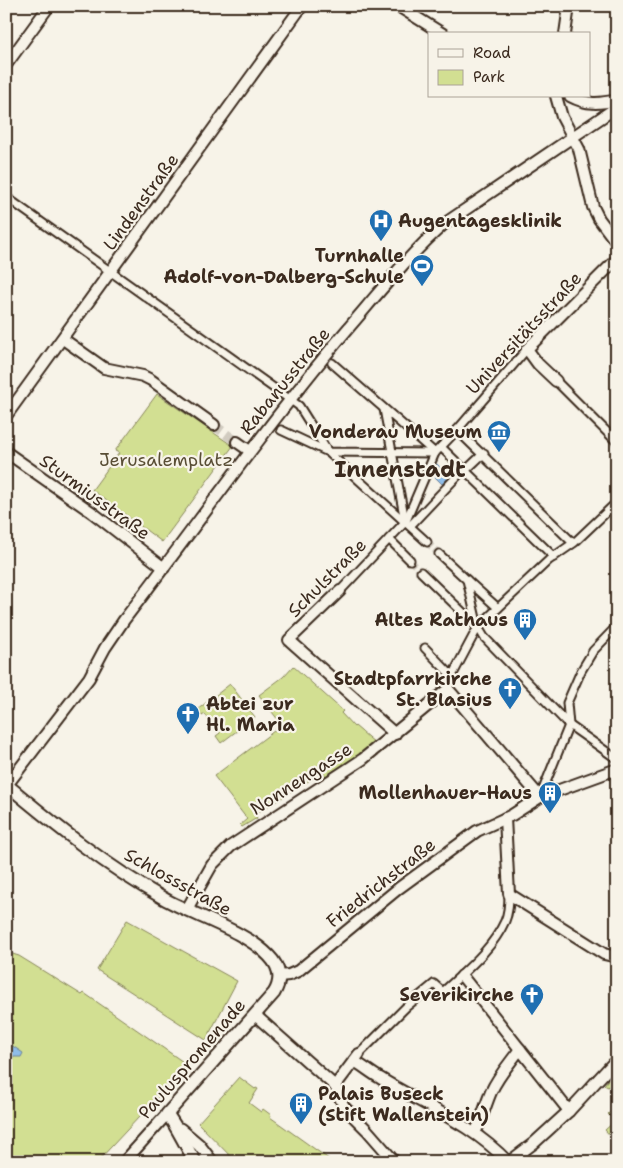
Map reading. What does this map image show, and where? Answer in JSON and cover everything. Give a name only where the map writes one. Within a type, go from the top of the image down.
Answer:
[{"type":"street","points":[[6,65],[49,6]]},
{"type":"street","name":"Lindenstraße","points":[[6,416],[302,6]]},
{"type":"street","points":[[398,6],[440,32]]},
{"type":"street","points":[[566,32],[569,6]]},
{"type":"street","points":[[557,98],[562,117],[579,149],[592,207],[617,243]]},
{"type":"street","points":[[574,98],[585,103],[594,104],[617,100]]},
{"type":"street","name":"Rabanusstraße","points":[[7,785],[89,678],[105,648],[250,451],[335,344],[422,244],[444,224],[617,107]]},
{"type":"street","points":[[6,197],[299,406],[328,452],[427,542]]},
{"type":"street","name":"Universitätsstraße","points":[[435,453],[527,350],[617,259]]},
{"type":"street","points":[[62,339],[104,368],[143,376],[151,380],[214,425]]},
{"type":"street","points":[[527,350],[538,364],[617,442]]},
{"type":"street","points":[[332,363],[435,453]]},
{"type":"street","points":[[384,408],[408,524]]},
{"type":"street","points":[[282,430],[328,452],[435,453]]},
{"type":"street","points":[[457,430],[573,543]]},
{"type":"street","points":[[237,442],[250,451]]},
{"type":"street","points":[[441,447],[554,556]]},
{"type":"street","name":"Sturmiusstraße","points":[[6,452],[93,513],[164,568]]},
{"type":"street","points":[[408,524],[435,453]]},
{"type":"street","name":"Schulstraße","points":[[395,734],[289,640],[389,539],[408,524],[483,454]]},
{"type":"street","points":[[617,502],[573,543],[554,556],[478,627],[452,676],[448,689],[540,797],[569,725],[567,703],[586,661],[617,626]]},
{"type":"street","points":[[389,539],[410,560]]},
{"type":"street","points":[[439,554],[498,608]]},
{"type":"street","points":[[421,572],[431,586],[478,627]]},
{"type":"street","points":[[467,580],[478,627],[484,637],[569,725],[617,759]]},
{"type":"street","points":[[425,648],[452,676]]},
{"type":"street","name":"Nonnengasse","points":[[187,909],[212,865],[231,846],[363,759],[448,689]]},
{"type":"street","points":[[548,756],[554,763]]},
{"type":"street","name":"Friedrichstraße","points":[[279,976],[289,975],[298,971],[451,849],[484,827],[512,815],[540,797],[617,768]]},
{"type":"street","name":"Schlossstraße","points":[[7,785],[51,822],[115,869],[165,900],[254,943],[276,963],[279,976]]},
{"type":"street","points":[[335,1086],[356,1057],[406,1007],[434,984],[443,992],[462,976],[497,935],[506,920],[508,911],[509,894],[505,818]]},
{"type":"street","points":[[509,894],[604,954],[617,957]]},
{"type":"street","name":"Pauluspromenade","points":[[124,1162],[278,988],[279,976]]},
{"type":"street","points":[[462,976],[569,1110]]},
{"type":"street","points":[[255,1014],[335,1086],[344,1107],[395,1162]]},
{"type":"street","points":[[475,1133],[483,1117],[491,1092],[520,1049]]},
{"type":"street","points":[[356,1057],[378,1077],[475,1133],[509,1162],[534,1143],[569,1110],[617,1059]]},
{"type":"street","points":[[167,1114],[196,1162]]},
{"type":"street","points":[[176,1126],[199,1145],[212,1162]]},
{"type":"green space","name":"Jerusalemplatz","points":[[157,394],[233,446],[162,542],[92,490],[119,453],[115,451]]},
{"type":"green space","points":[[293,666],[343,711],[341,713],[354,727],[375,743],[365,753],[325,776],[323,772],[291,792],[288,788],[281,792],[283,797],[255,814],[257,818],[242,827],[240,825],[247,819],[214,776],[282,725],[259,695],[283,677]]},
{"type":"green space","points":[[230,684],[255,717],[221,743],[216,736],[220,733],[205,714],[202,716],[197,710]]},
{"type":"green space","points":[[127,920],[237,981],[206,1040],[97,970]]},
{"type":"green space","points":[[6,952],[19,956],[82,995],[84,993],[189,1066],[184,1069],[97,1162],[6,1162]]},
{"type":"green space","points":[[617,1068],[617,1079],[608,1087],[604,1085]]},
{"type":"green space","points":[[239,1077],[255,1089],[258,1089],[249,1103],[261,1112],[263,1109],[271,1115],[270,1117],[333,1162],[236,1162],[198,1123]]},
{"type":"green space","points":[[617,1105],[616,1142],[605,1130],[615,1121],[608,1114]]},
{"type":"water","points":[[437,464],[449,477],[442,484],[429,471]]},
{"type":"water","points":[[11,1045],[23,1053],[21,1057],[14,1057],[10,1054],[8,1049]]},
{"type":"tunnel","points":[[214,425],[237,442]]},
{"type":"tunnel","points":[[427,542],[439,554]]},
{"type":"tunnel","points":[[410,560],[421,572]]},
{"type":"place","name":"Augentagesklinik","points":[[381,242]]},
{"type":"place","name":"Turnhalle Adolf-von-Dalberg-Schule","points":[[422,287]]},
{"type":"place","name":"Vonderau Museum","points":[[499,453]]},
{"type":"place","name":"Altes Rathaus","points":[[525,641]]},
{"type":"place","name":"Stadtpfarrkirche St. Blasius","points":[[510,710]]},
{"type":"place","name":"Abtei zur Hl. Maria","points":[[188,735]]},
{"type":"place","name":"Mollenhauer-Haus","points":[[550,814]]},
{"type":"place","name":"Severikirche","points":[[532,1016]]},
{"type":"place","name":"Palais Buseck (Stift Wallenstein)","points":[[301,1125]]},
{"type":"district","name":"Innenstadt","points":[[400,469]]}]
